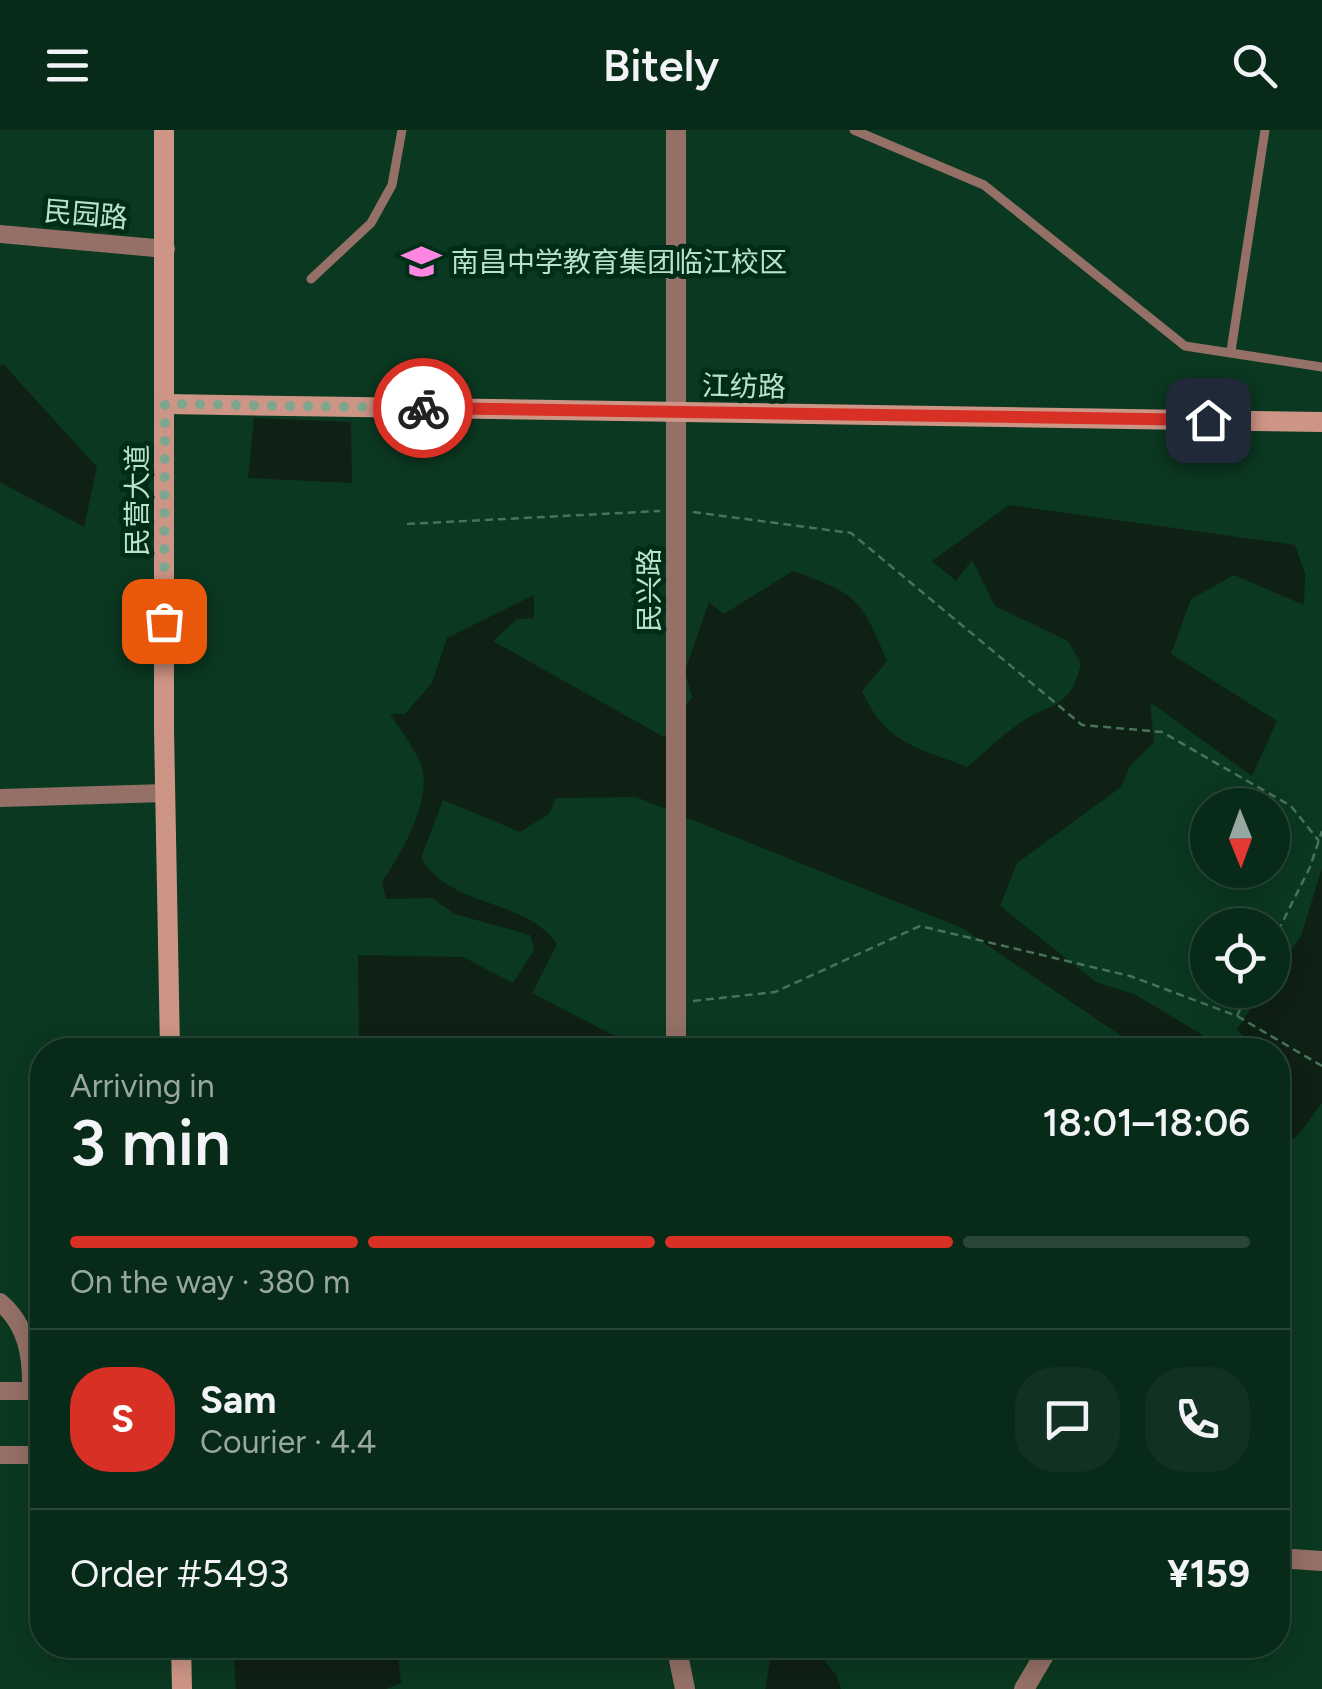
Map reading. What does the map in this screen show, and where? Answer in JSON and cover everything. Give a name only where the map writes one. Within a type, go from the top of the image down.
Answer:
[{"type":"main road","name":"民营大道","points":[[164,130],[165,793],[170,1038]]},
{"type":"main road","name":"江纺路","points":[[165,404],[1322,422]]},
{"type":"main road","points":[[181,1658],[182,1689]]},
{"type":"street","name":"民兴路","points":[[676,130],[676,1038]]},
{"type":"street","name":"民园路","points":[[0,234],[166,249]]},
{"type":"street","points":[[0,798],[165,793]]},
{"type":"street","points":[[0,1302],[16,1317],[30,1355]]},
{"type":"street","points":[[0,1391],[30,1390]]},
{"type":"street","points":[[0,1455],[30,1455]]},
{"type":"street","points":[[1290,1559],[1322,1561]]},
{"type":"street","points":[[679,1658],[685,1689]]},
{"type":"street","points":[[1024,1689],[1042,1658]]},
{"type":"lane","points":[[310,280],[371,223],[392,186],[402,130]]},
{"type":"lane","points":[[854,130],[984,185],[1185,346],[1322,367]]},
{"type":"lane","points":[[1232,351],[1265,130]]},
{"type":"path","points":[[407,524],[676,510],[852,532],[1082,725],[1162,732],[1290,806],[1319,841]]},
{"type":"path","points":[[1288,908],[1322,831]]},
{"type":"path","points":[[676,1003],[775,992],[920,926],[1130,976],[1236,1016],[1274,1038]]},
{"type":"path","points":[[1236,1016],[1240,1008]]},
{"type":"path","points":[[1290,1047],[1322,1066]]},
{"type":"shaded area","points":[[4,365],[97,467],[84,527],[0,482],[0,366]]},
{"type":"shaded area","points":[[254,418],[351,422],[352,483],[248,478]]},
{"type":"shaded area","points":[[1009,505],[1295,545],[1305,574],[1304,605],[1234,575],[1191,599],[1171,654],[1277,721],[1252,776],[1150,702],[1154,742],[1130,766],[1121,787],[1017,863],[1000,906],[1096,982],[1136,995],[1205,1038],[1124,1038],[962,928],[636,797],[556,798],[549,814],[520,832],[443,800],[421,858],[451,886],[527,918],[543,929],[557,944],[532,993],[619,1038],[359,1038],[358,955],[463,957],[513,983],[534,950],[530,935],[455,914],[432,898],[386,899],[382,882],[414,825],[423,792],[420,762],[390,714],[405,714],[432,683],[447,638],[534,595],[534,618],[517,619],[493,641],[664,737],[692,697],[685,671],[709,602],[724,614],[793,571],[844,593],[871,624],[887,661],[862,691],[881,722],[904,741],[967,767],[1016,726],[1064,698],[1081,664],[1068,641],[995,606],[972,560],[956,581],[932,561]]},
{"type":"shaded area","points":[[1322,868],[1322,1103],[1290,1142],[1290,1038],[1244,1038],[1237,1029],[1252,1008],[1290,1008],[1290,952],[1301,936]]},
{"type":"shaded area","points":[[234,1658],[398,1658],[401,1683],[386,1689],[236,1689]]},
{"type":"shaded area","points":[[771,1658],[822,1658],[837,1676],[841,1689],[765,1689]]},
{"type":"way so far","points":[[164,621],[165,404],[423,408]]},
{"type":"place","name":"南昌中学教育集团临江校区","points":[[421,262]]},
{"type":"route","points":[[423,408],[1208,420]]}]
